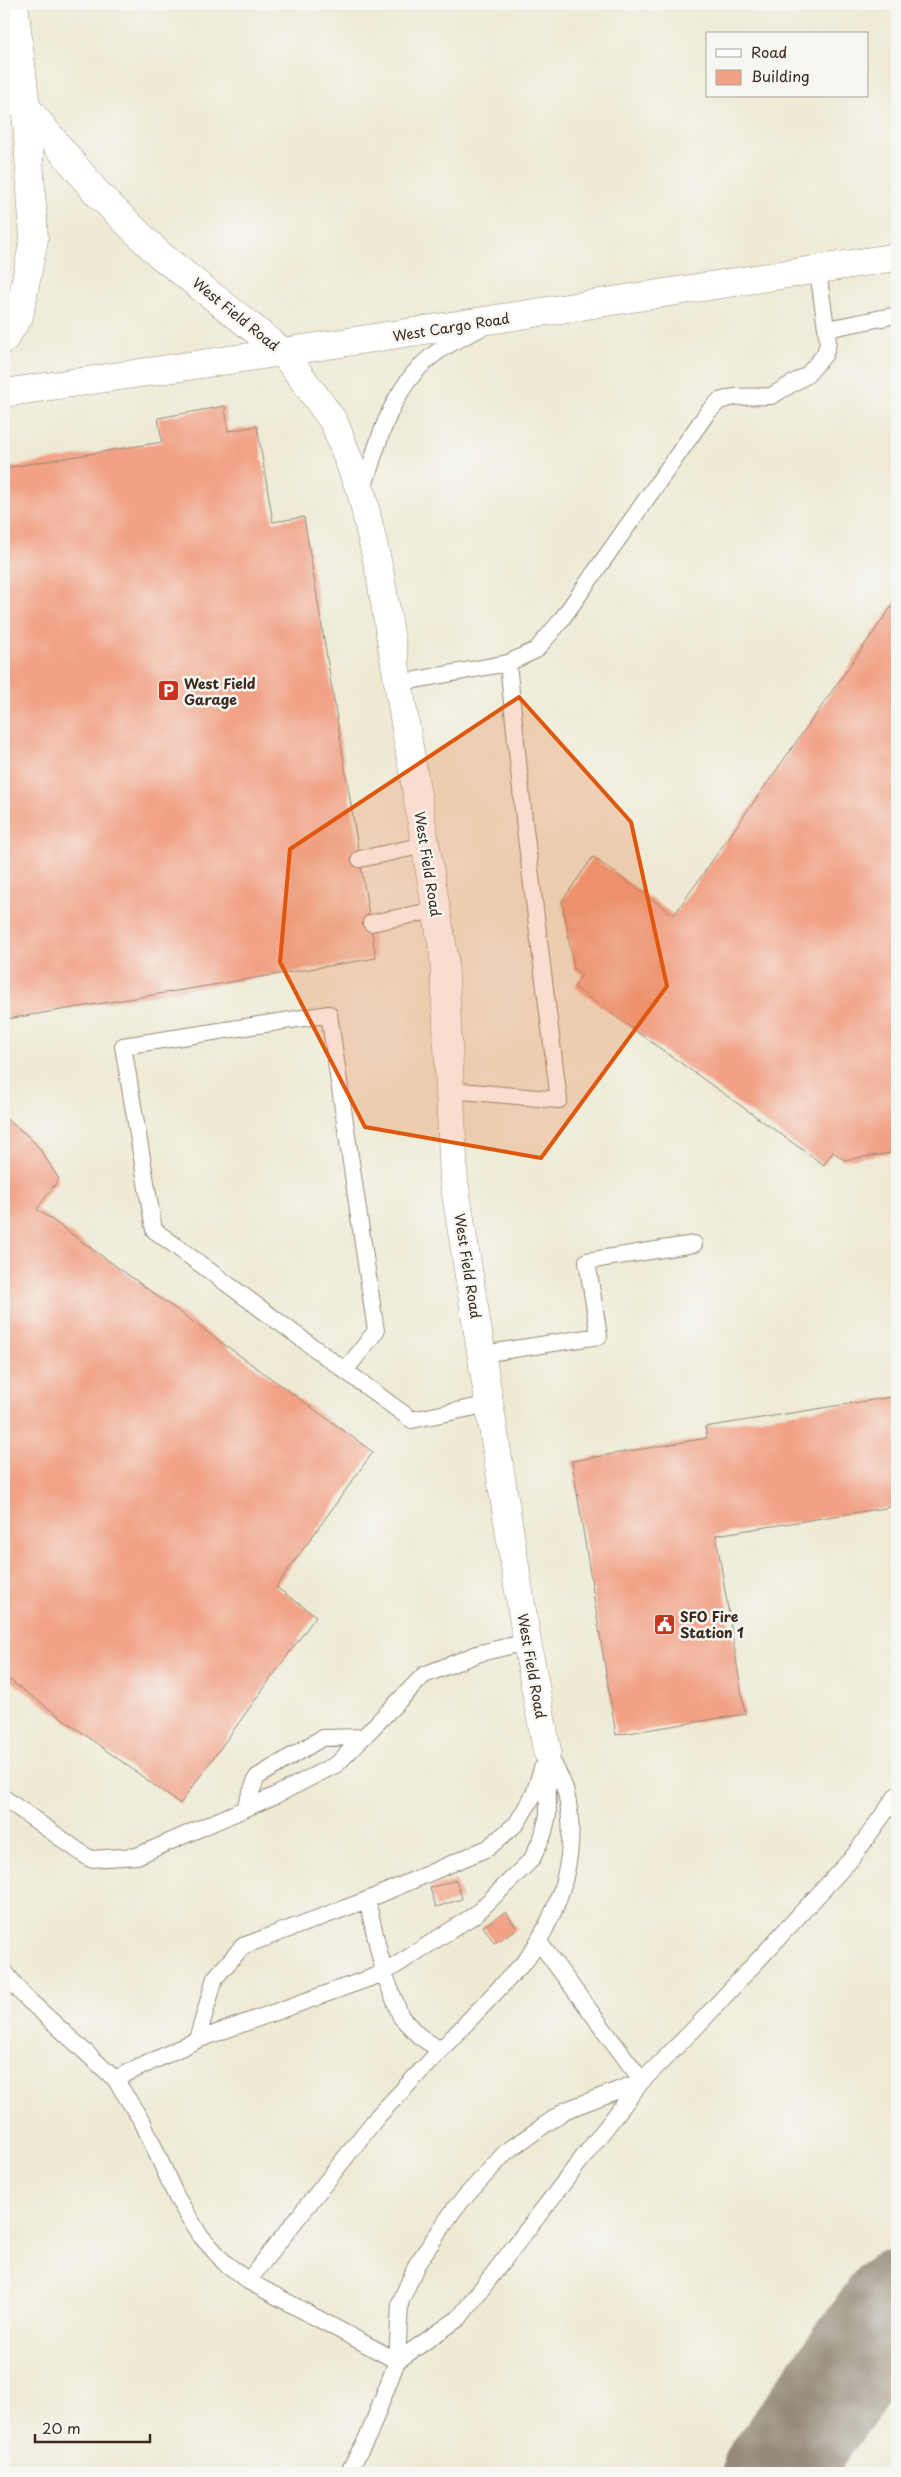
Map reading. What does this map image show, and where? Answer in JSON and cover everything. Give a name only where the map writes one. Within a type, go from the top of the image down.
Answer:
[{"type":"street","points":[[4,339],[19,316],[34,239],[15,107],[14,4]]},
{"type":"street","name":"West Field Road","points":[[15,107],[96,192],[159,254],[283,352],[334,422],[362,495],[380,574],[444,956],[454,1181],[527,1642],[547,1751]]},
{"type":"street","name":"West Cargo Road","points":[[4,393],[818,271],[897,257]]},
{"type":"lane","points":[[399,683],[508,663],[536,650],[559,623],[707,413],[719,401],[734,397],[771,396],[807,375],[825,354],[828,342],[827,328],[818,271]]},
{"type":"lane","points":[[827,328],[897,315]]},
{"type":"lane","points":[[362,495],[385,419],[403,385],[439,351],[495,320]]},
{"type":"lane","points":[[451,1090],[559,1100],[525,829],[508,663]]},
{"type":"lane","points":[[360,859],[425,845]]},
{"type":"lane","points":[[371,923],[436,910]]},
{"type":"lane","points":[[345,1371],[376,1331],[330,1014],[123,1046],[154,1230],[345,1371],[412,1420],[490,1404]]},
{"type":"lane","points":[[482,1354],[599,1336],[587,1261],[694,1244]]},
{"type":"lane","points":[[4,1798],[90,1859],[137,1856],[245,1807],[274,1796],[337,1764],[424,1675],[480,1653],[527,1642]]},
{"type":"lane","points":[[245,1807],[256,1778],[322,1738],[363,1737]]},
{"type":"lane","points":[[197,2040],[215,1978],[243,1946],[367,1900],[488,1848],[517,1823],[534,1794],[547,1751]]},
{"type":"lane","points":[[248,2281],[378,2116],[526,1960],[539,1942],[560,1899],[572,1845],[566,1792],[547,1751]]},
{"type":"lane","points":[[115,2079],[197,2040],[384,1973],[476,1914],[532,1859],[544,1835],[548,1815],[547,1751]]},
{"type":"lane","points":[[397,2361],[459,2318],[642,2081],[698,2025],[853,1857],[897,1795]]},
{"type":"lane","points":[[367,1900],[384,1973],[401,2017],[419,2036],[440,2050]]},
{"type":"lane","points":[[539,1942],[642,2081]]},
{"type":"lane","points":[[4,1972],[24,1995],[115,2079],[143,2123],[176,2196],[200,2234],[224,2262],[248,2281],[397,2361]]},
{"type":"lane","points":[[348,2473],[369,2434],[397,2361],[400,2303],[417,2264],[455,2208],[506,2152],[566,2110],[642,2081]]},
{"type":"highlighted area","points":[[519,697],[631,822],[667,986],[541,1158],[365,1127],[280,962],[290,849]]},
{"type":"building","name":"West Field Garage","points":[[225,406],[228,431],[257,426],[273,522],[304,517],[376,958],[7,1019],[4,1002],[4,468],[162,442],[158,418]]},
{"type":"building","points":[[897,599],[897,1152],[844,1160],[833,1152],[824,1165],[574,987],[582,975],[574,969],[562,901],[593,857],[674,915]]},
{"type":"building","points":[[4,1117],[28,1136],[40,1149],[59,1179],[37,1209],[373,1452],[276,1587],[316,1616],[180,1804],[4,1676]]},
{"type":"building","name":"SFO Fire Station 1","points":[[897,1396],[897,1506],[716,1535],[745,1714],[616,1735],[572,1461],[707,1438],[705,1427]]},
{"type":"building","points":[[456,1880],[462,1899],[436,1907],[430,1888]]},
{"type":"building","points":[[506,1912],[517,1929],[494,1943],[483,1926]]},
{"type":"taxiway","points":[[774,2473],[897,2302]]},
{"type":"place","name":"West Field Garage","points":[[168,691]]},
{"type":"place","name":"SFO Fire Station 1","points":[[664,1624]]}]
